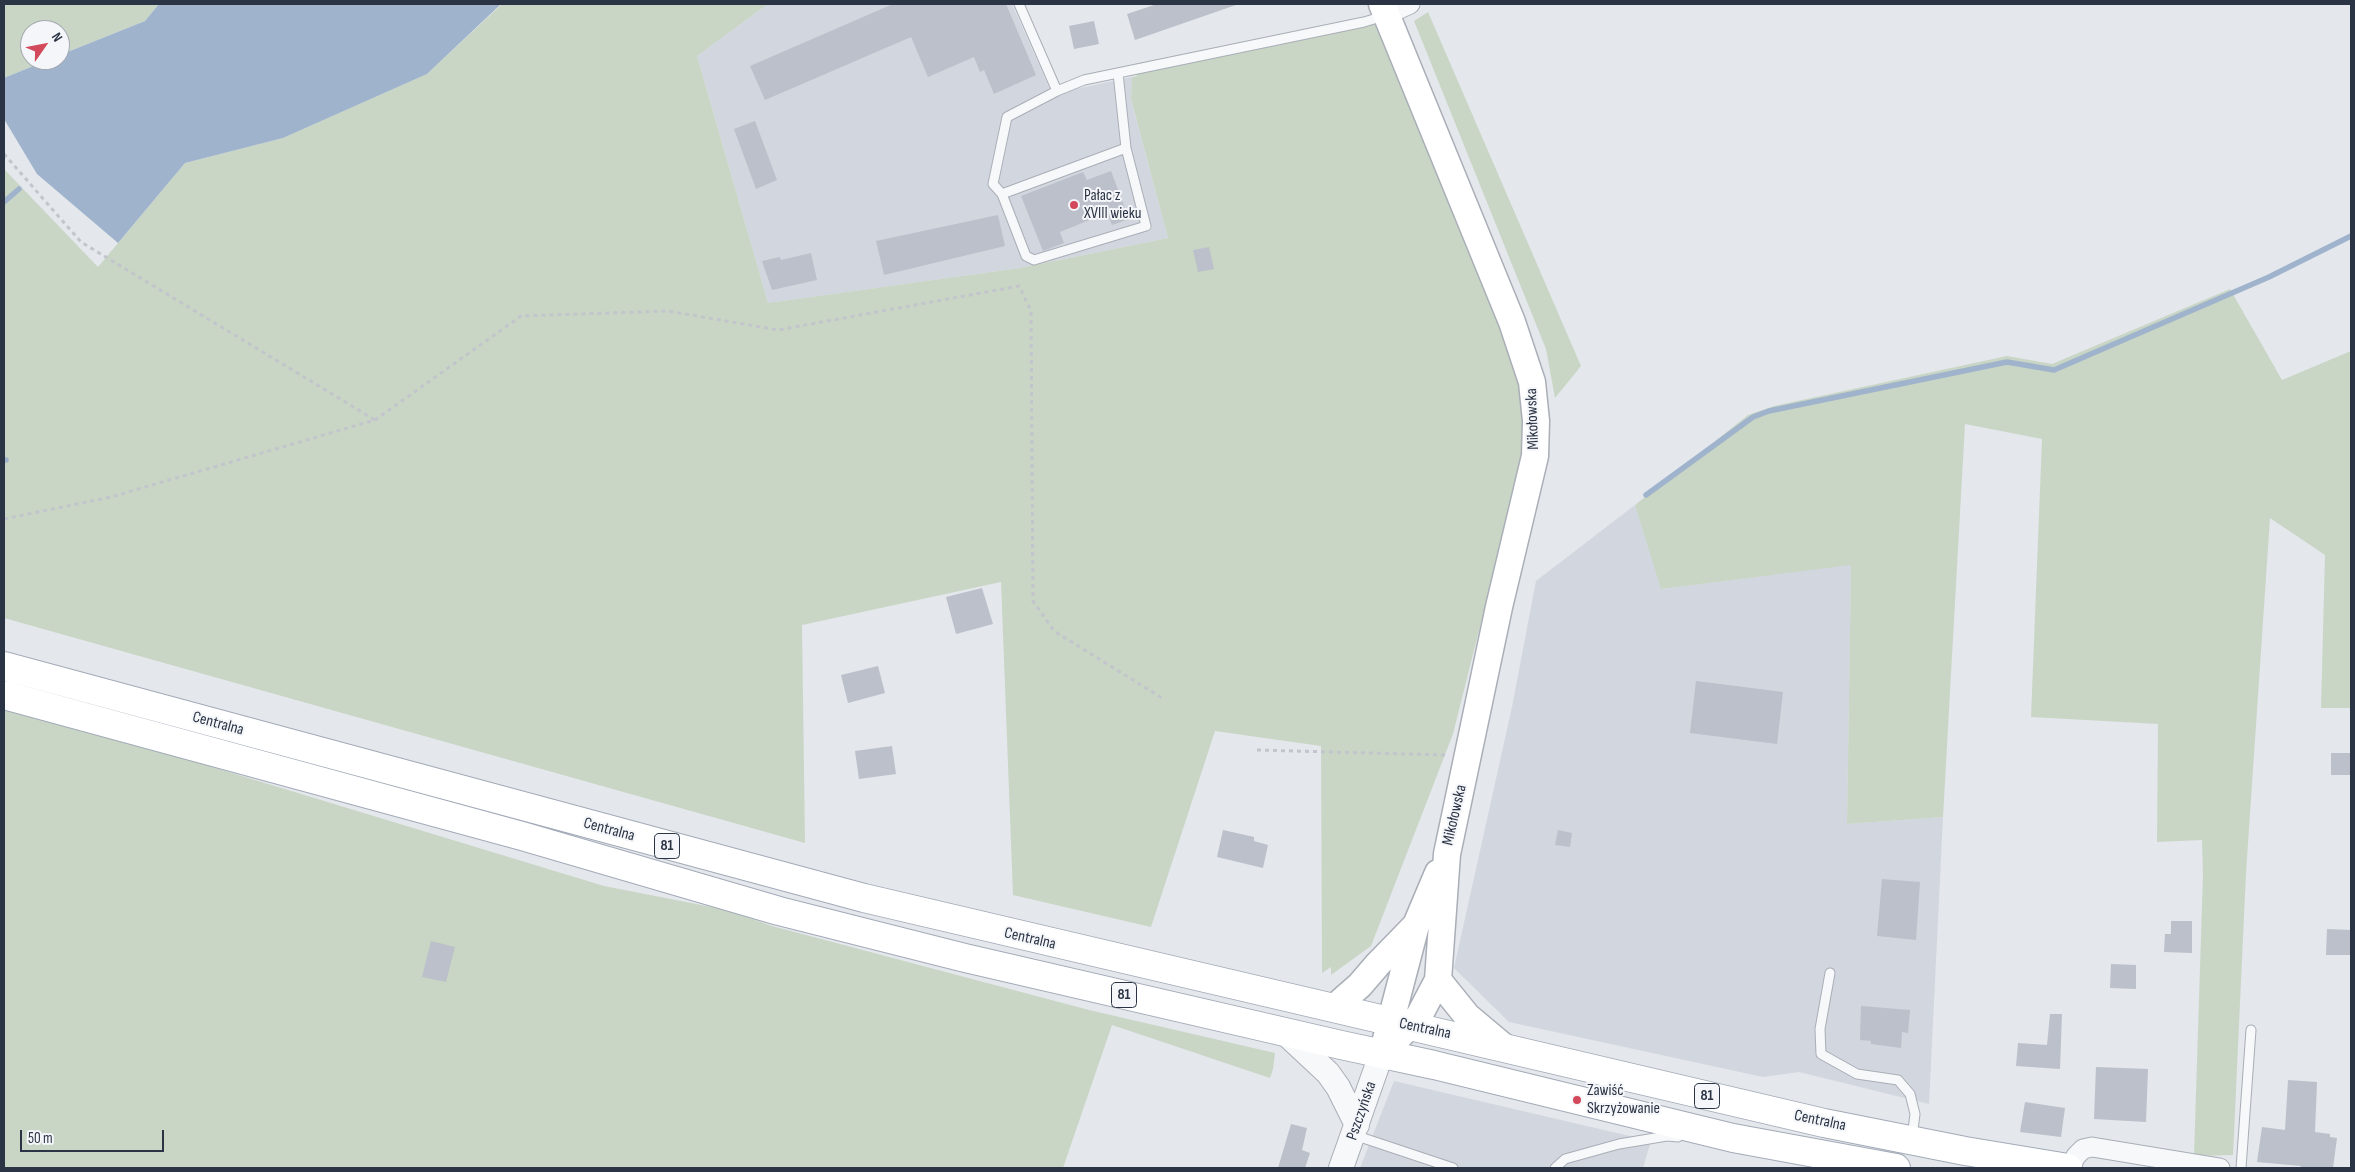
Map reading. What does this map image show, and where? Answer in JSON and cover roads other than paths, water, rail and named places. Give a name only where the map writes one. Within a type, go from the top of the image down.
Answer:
[{"type":"main road","name":"Mikołowska","points":[[1384,9],[1512,322],[1532,382],[1536,421],[1535,456],[1499,607],[1447,854],[1438,980],[1428,1001],[1400,1023]]},
{"type":"main road","name":"Centralna","points":[[4,666],[864,898],[1056,945],[1504,1047],[1747,1106],[1912,1140],[2069,1168]]},
{"type":"main road","name":"Centralna","points":[[4,695],[446,815],[779,911],[965,958],[1283,1032],[1444,1067],[1733,1138],[1896,1168]]},
{"type":"main road","name":"Mikołowska","points":[[1382,1054],[1400,1023],[1416,925],[1447,854]]},
{"type":"main road","points":[[1334,1008],[1357,989],[1378,964],[1416,925]]},
{"type":"main road","points":[[1438,980],[1467,1016],[1504,1047]]},
{"type":"street","points":[[1384,9],[1410,4]]},
{"type":"street","points":[[1283,1032],[1328,1073],[1338,1087],[1355,1130]]},
{"type":"street","name":"Pszczyńska","points":[[1341,1168],[1382,1054]]},
{"type":"street","points":[[2069,1168],[2083,1149],[2092,1147],[2220,1168]]},
{"type":"lane","points":[[1019,4],[1057,91]]},
{"type":"lane","points":[[1118,73],[1126,148],[1146,226],[1034,260],[1026,256],[1002,194],[993,184],[1007,117],[1057,91],[1084,80],[1364,22],[1384,9]]},
{"type":"lane","points":[[1002,194],[1126,148]]},
{"type":"lane","points":[[1830,973],[1820,1029],[1821,1054],[1857,1074],[1898,1080],[1910,1094],[1914,1114],[1912,1140]]},
{"type":"lane","points":[[2241,1168],[2251,1030]]},
{"type":"lane","points":[[1355,1130],[1453,1168]]},
{"type":"lane","points":[[1555,1168],[1565,1160],[1620,1144],[1667,1136],[1733,1138]]},
{"type":"water","points":[[159,4],[501,4],[427,74],[283,138],[185,163],[118,243],[37,174],[4,119],[4,78],[24,70],[70,70],[70,51],[145,21]]},
{"type":"waterway","points":[[4,202],[19,189]]},
{"type":"waterway","points":[[1646,495],[1753,417],[1769,411],[2007,362],[2054,370],[2269,277],[2351,236]]},
{"type":"place","name":"Pałac z XVIII wieku","points":[[1074,205]]},
{"type":"place","name":"Zawiść Skrzyżowanie","points":[[1577,1100]]}]
